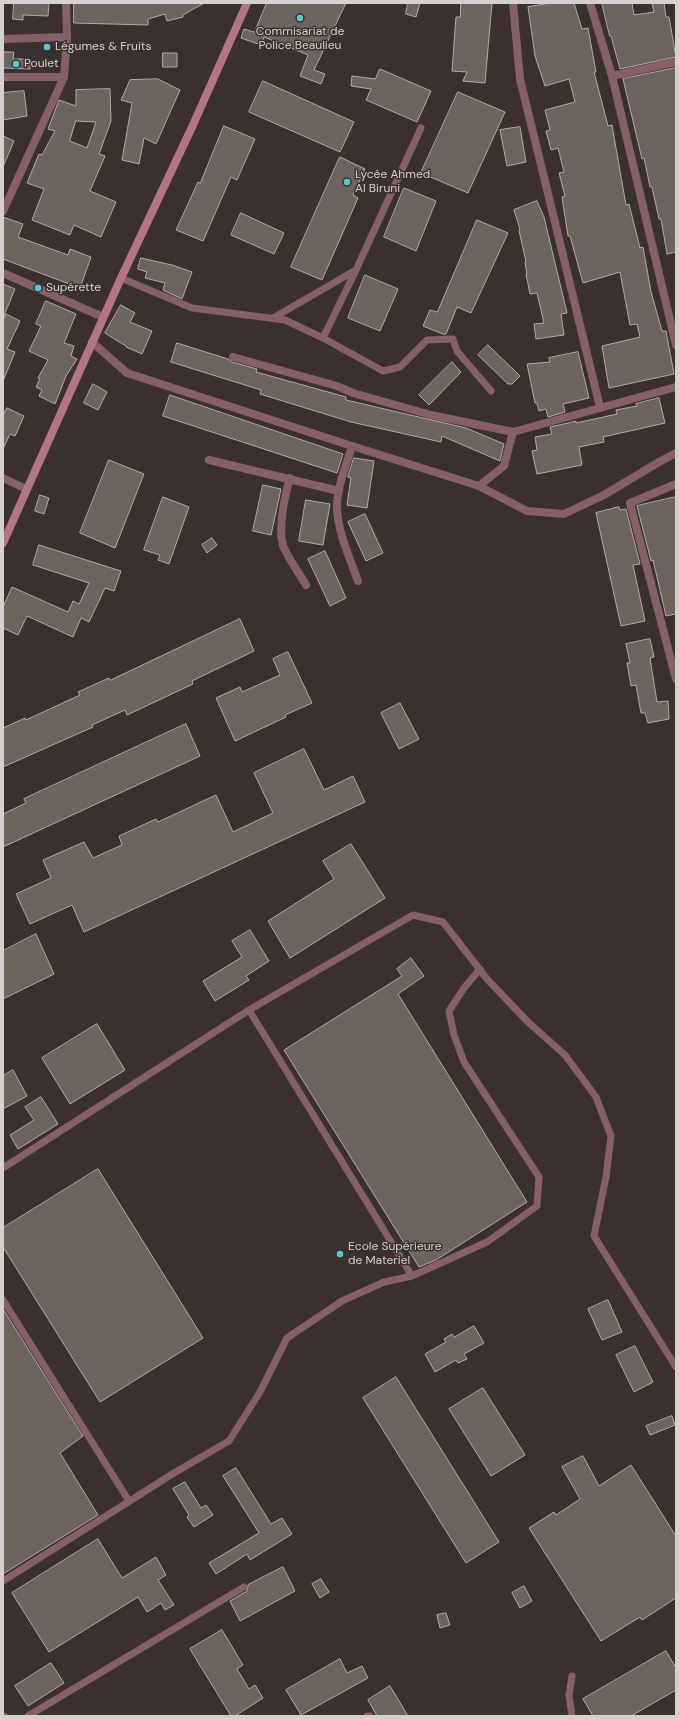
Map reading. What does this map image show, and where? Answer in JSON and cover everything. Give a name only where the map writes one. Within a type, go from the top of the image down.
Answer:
[{"type":"main road","points":[[3,543],[103,317],[193,125],[247,3]]},
{"type":"street","points":[[3,211],[64,77],[67,38],[66,3]]},
{"type":"street","points":[[512,3],[520,79],[600,408]]},
{"type":"street","points":[[590,3],[612,76],[676,345]]},
{"type":"street","points":[[3,38],[67,38]]},
{"type":"street","points":[[612,76],[676,62]]},
{"type":"street","points":[[3,77],[64,77]]},
{"type":"street","points":[[3,273],[103,317]]},
{"type":"street","points":[[92,342],[127,373],[480,486],[527,511],[564,514],[604,495],[676,453]]},
{"type":"street","points":[[233,357],[337,386],[353,393],[432,415],[513,432],[676,387]]},
{"type":"street","points":[[480,486],[504,466],[513,432]]},
{"type":"street","points":[[352,446],[339,491],[337,507],[340,525],[358,581]]},
{"type":"street","points":[[209,460],[290,478],[339,491]]},
{"type":"street","points":[[3,478],[26,489]]},
{"type":"street","points":[[290,478],[281,530],[283,547],[306,585]]},
{"type":"street","points":[[676,484],[630,503],[676,679]]},
{"type":"lane","points":[[323,338],[421,128]]},
{"type":"lane","points":[[273,318],[356,270]]},
{"type":"lane","points":[[121,278],[192,308],[285,320],[323,338],[383,371],[400,367],[427,340],[453,339],[457,351],[491,391]]},
{"type":"lane","points":[[3,1168],[249,1010],[413,915],[443,922],[480,969],[528,1022],[565,1055],[596,1097],[611,1136],[606,1177],[594,1236],[676,1367]]},
{"type":"lane","points":[[3,1581],[229,1441],[260,1392],[287,1338],[342,1301],[384,1282],[412,1276],[487,1242],[537,1206],[539,1177],[464,1062],[454,1036],[449,1011],[464,988],[480,969]]},
{"type":"lane","points":[[249,1010],[412,1276]]},
{"type":"lane","points":[[3,1300],[130,1501]]},
{"type":"lane","points":[[28,1716],[244,1587]]},
{"type":"lane","points":[[572,1676],[569,1695],[572,1716]]},
{"type":"building","points":[[14,3],[49,3],[48,16],[23,15],[23,20],[13,19]]},
{"type":"building","points":[[74,3],[204,3],[183,15],[183,17],[167,21],[165,14],[148,19],[148,25],[74,23]]},
{"type":"building","name":"Commisariat de Police Beaulieu","points":[[267,3],[346,3],[314,70],[325,74],[321,84],[300,76],[308,55],[264,37],[261,45],[241,38],[244,29],[254,32]]},
{"type":"building","points":[[408,3],[420,3],[416,17],[406,14]]},
{"type":"building","points":[[461,3],[492,3],[485,83],[463,81],[467,72],[452,71],[456,17],[460,17]]},
{"type":"building","points":[[552,3],[574,3],[582,29],[588,28],[596,72],[594,72],[608,126],[612,125],[626,205],[629,204],[640,248],[643,247],[651,292],[662,331],[666,331],[674,374],[609,388],[602,346],[640,337],[637,324],[630,325],[620,272],[583,283],[570,236],[568,236],[562,197],[565,196],[559,173],[564,172],[558,148],[551,150],[546,131],[550,130],[545,110],[575,102],[569,79],[545,86],[535,56],[528,7]]},
{"type":"building","points":[[602,3],[632,3],[634,15],[654,12],[652,3],[664,3],[666,17],[669,17],[676,57],[620,69]]},
{"type":"building","name":"Poulet","points":[[3,52],[14,52],[13,59],[30,59],[30,69],[3,68]]},
{"type":"building","points":[[163,53],[177,53],[177,67],[163,67]]},
{"type":"building","points":[[676,68],[676,252],[667,254],[661,219],[659,219],[652,187],[650,187],[644,158],[642,159],[623,79]]},
{"type":"building","points":[[380,69],[431,91],[417,122],[366,100],[371,89],[351,86],[352,76],[375,79]]},
{"type":"building","points":[[158,79],[180,90],[156,144],[144,138],[139,164],[122,160],[132,103],[121,100],[130,80]]},
{"type":"building","points":[[263,81],[354,122],[340,152],[249,112]]},
{"type":"building","points":[[110,89],[111,121],[99,154],[105,156],[90,191],[116,202],[101,237],[74,225],[70,235],[32,220],[44,189],[27,183],[39,154],[42,155],[55,131],[48,129],[59,100],[76,106],[76,90]],"holes":[[[76,121],[96,122],[87,148],[70,141]]]},
{"type":"building","points":[[24,91],[27,116],[3,120],[3,93]]},
{"type":"building","points":[[458,92],[505,112],[468,193],[421,173]]},
{"type":"building","points":[[224,126],[255,139],[237,180],[231,177],[203,241],[176,230],[198,182],[200,183]]},
{"type":"building","points":[[520,127],[526,162],[507,166],[500,130]]},
{"type":"building","points":[[3,136],[14,141],[3,167]]},
{"type":"building","points":[[340,157],[365,169],[353,195],[358,198],[322,280],[291,267]]},
{"type":"building","points":[[404,188],[436,201],[416,251],[384,237]]},
{"type":"building","points":[[537,201],[544,217],[567,313],[561,314],[564,335],[536,339],[534,324],[544,323],[537,293],[530,294],[520,229],[514,210]]},
{"type":"building","points":[[241,213],[284,233],[274,254],[231,235]]},
{"type":"building","points":[[3,217],[23,224],[18,237],[68,255],[70,249],[91,257],[80,288],[3,259]]},
{"type":"building","points":[[477,220],[508,233],[471,313],[457,307],[446,334],[423,326],[430,310],[437,312]]},
{"type":"building","points":[[141,258],[172,265],[192,272],[182,299],[163,290],[165,283],[145,278],[147,272],[138,269]]},
{"type":"building","points":[[365,275],[398,289],[380,331],[348,318]]},
{"type":"building","points":[[3,284],[15,289],[3,318]]},
{"type":"building","points":[[46,301],[76,314],[64,343],[74,346],[71,356],[77,359],[66,376],[55,404],[39,396],[42,390],[36,387],[40,379],[38,378],[48,360],[29,351],[41,326],[36,324]]},
{"type":"building","points":[[121,305],[135,313],[130,322],[152,331],[142,354],[126,347],[105,333]]},
{"type":"building","points":[[6,314],[20,321],[7,349],[15,352],[3,381],[3,321]]},
{"type":"building","points":[[177,343],[257,369],[256,372],[346,397],[346,400],[466,428],[504,444],[500,461],[442,436],[441,442],[351,422],[260,394],[261,390],[171,362]]},
{"type":"building","points":[[488,345],[520,376],[512,384],[508,384],[478,355]]},
{"type":"building","points":[[578,352],[589,398],[563,404],[565,412],[548,417],[546,409],[539,411],[537,403],[535,403],[527,364],[550,362],[549,358]]},
{"type":"building","points":[[452,362],[461,372],[429,405],[419,395]]},
{"type":"building","points":[[93,384],[107,392],[98,410],[84,403]]},
{"type":"building","points":[[170,395],[343,454],[337,473],[163,416]]},
{"type":"building","points":[[659,398],[665,423],[603,437],[604,442],[579,447],[582,465],[537,474],[532,451],[537,450],[535,437],[552,434],[550,427],[617,414],[616,410],[637,406],[636,404]]},
{"type":"building","points":[[7,408],[24,416],[15,436],[10,434],[3,449],[3,416]]},
{"type":"building","points":[[354,458],[374,461],[367,508],[347,505],[351,478],[348,477]]},
{"type":"building","points":[[109,460],[144,474],[115,548],[80,533]]},
{"type":"building","points":[[263,485],[281,489],[271,535],[253,531]]},
{"type":"building","points":[[40,495],[49,498],[44,514],[35,511]]},
{"type":"building","points":[[163,497],[189,507],[169,564],[158,560],[160,555],[144,550]]},
{"type":"building","points":[[676,497],[676,614],[666,616],[653,560],[651,561],[637,506]]},
{"type":"building","points":[[306,500],[330,504],[323,545],[299,541]]},
{"type":"building","points":[[619,507],[620,510],[626,509],[640,564],[633,565],[645,621],[621,626],[596,513]]},
{"type":"building","points":[[365,514],[383,553],[366,561],[348,522]]},
{"type":"building","points":[[212,538],[217,545],[207,553],[202,545]]},
{"type":"building","points":[[39,545],[121,571],[114,591],[105,588],[89,622],[81,618],[73,637],[27,616],[18,635],[3,628],[3,607],[12,587],[68,612],[73,601],[79,604],[89,583],[33,565]]},
{"type":"building","points":[[325,551],[346,598],[330,606],[308,559]]},
{"type":"building","points":[[240,619],[254,651],[192,681],[193,684],[127,715],[125,710],[92,725],[93,727],[3,767],[3,728],[25,718],[26,720],[80,695],[78,692],[109,678],[110,680]]},
{"type":"building","points":[[650,639],[654,657],[650,658],[657,702],[668,701],[669,719],[648,723],[645,713],[641,713],[636,685],[631,686],[627,663],[630,663],[626,644]]},
{"type":"building","points":[[288,652],[312,703],[235,741],[216,698],[240,687],[242,692],[280,675],[273,659]]},
{"type":"building","points":[[400,703],[419,739],[399,749],[381,713]]},
{"type":"building","points":[[186,724],[200,756],[3,847],[3,814],[26,803],[24,799]]},
{"type":"building","points":[[304,749],[324,790],[353,776],[365,802],[84,932],[72,905],[30,924],[16,894],[51,878],[43,860],[84,842],[93,858],[122,845],[119,836],[156,819],[158,822],[216,795],[233,832],[273,813],[254,773]]},
{"type":"building","points":[[351,844],[385,898],[290,958],[268,921],[334,879],[323,861]]},
{"type":"building","points":[[250,930],[269,961],[246,976],[249,980],[215,1001],[203,981],[242,957],[232,941]]},
{"type":"building","points":[[36,934],[54,974],[3,999],[3,951]]},
{"type":"building","points":[[411,958],[424,976],[398,994],[527,1202],[436,1260],[419,1267],[284,1050],[402,976],[397,969]]},
{"type":"building","points":[[97,1024],[125,1070],[70,1104],[42,1058]]},
{"type":"building","points":[[13,1070],[27,1096],[3,1109],[3,1076]]},
{"type":"building","points":[[41,1097],[58,1124],[18,1149],[10,1135],[34,1120],[25,1107]]},
{"type":"building","points":[[98,1169],[203,1338],[100,1402],[3,1247],[3,1228]]},
{"type":"building","points":[[608,1300],[622,1332],[602,1340],[588,1309]]},
{"type":"building","points":[[3,1309],[83,1436],[60,1453],[98,1515],[3,1574]]},
{"type":"building","points":[[474,1326],[484,1343],[464,1354],[467,1359],[458,1363],[456,1360],[435,1372],[425,1354],[446,1342],[444,1339],[452,1334],[454,1337]]},
{"type":"building","points":[[635,1346],[653,1382],[634,1392],[616,1355]]},
{"type":"building","points":[[396,1377],[499,1542],[466,1563],[363,1398]]},
{"type":"building","points":[[483,1388],[525,1455],[491,1476],[449,1409]]},
{"type":"building","points":[[672,1416],[675,1425],[650,1435],[646,1426]]},
{"type":"building","points":[[583,1456],[599,1486],[631,1465],[676,1536],[676,1598],[642,1620],[640,1617],[601,1641],[529,1528],[554,1512],[556,1515],[580,1499],[562,1467]]},
{"type":"building","points":[[236,1468],[271,1524],[282,1518],[292,1534],[250,1560],[247,1554],[216,1574],[209,1563],[259,1533],[223,1476]]},
{"type":"building","points":[[185,1482],[201,1508],[206,1505],[213,1515],[194,1527],[187,1517],[189,1515],[173,1489]]},
{"type":"building","points":[[98,1539],[122,1578],[156,1557],[166,1575],[158,1580],[174,1605],[165,1610],[161,1603],[147,1612],[138,1597],[49,1652],[12,1593]]},
{"type":"building","points":[[283,1567],[295,1591],[240,1621],[230,1601],[247,1591],[248,1585]]},
{"type":"building","points":[[321,1579],[329,1592],[320,1598],[312,1584]]},
{"type":"building","points":[[524,1586],[532,1601],[520,1608],[512,1593]]},
{"type":"building","points":[[446,1613],[450,1625],[440,1628],[437,1615]]},
{"type":"building","points":[[222,1630],[243,1665],[237,1669],[249,1689],[255,1685],[263,1698],[235,1716],[231,1716],[190,1649]]},
{"type":"building","points":[[666,1651],[676,1668],[676,1690],[631,1716],[593,1716],[583,1699]]},
{"type":"building","points":[[340,1659],[347,1673],[362,1666],[368,1678],[301,1715],[286,1690]]},
{"type":"building","points":[[51,1663],[64,1683],[28,1706],[15,1686]]},
{"type":"building","points":[[390,1686],[408,1716],[377,1716],[368,1700]]},
{"type":"place","name":"Commisariat de Police Beaulieu","points":[[300,18]]},
{"type":"place","name":"Légumes & Fruits","points":[[47,47]]},
{"type":"place","name":"Poulet","points":[[16,64]]},
{"type":"place","name":"Lycée Ahmed Al Biruni","points":[[347,182]]},
{"type":"place","name":"Supérette","points":[[38,288]]},
{"type":"place","name":"Ecole Supérieure de Materiel","points":[[340,1254]]}]
